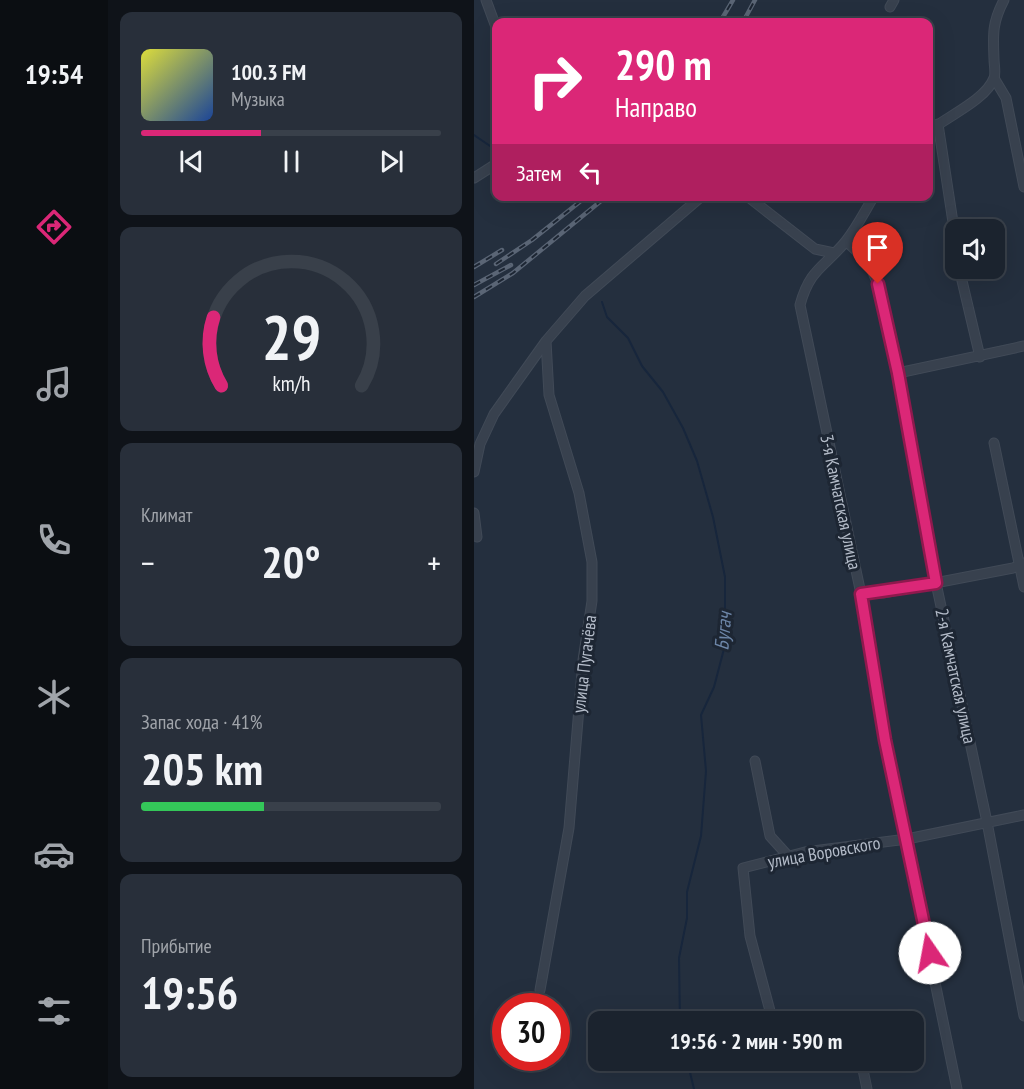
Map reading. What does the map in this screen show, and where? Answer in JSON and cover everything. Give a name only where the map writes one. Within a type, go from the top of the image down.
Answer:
[{"type":"street","points":[[486,0],[493,18]]},
{"type":"street","points":[[1004,0],[995,18],[992,31],[994,78],[1006,98],[1024,187]]},
{"type":"street","points":[[933,128],[974,101],[986,91],[994,78]]},
{"type":"street","points":[[938,124],[952,219]]},
{"type":"street","points":[[474,178],[492,167]]},
{"type":"street","points":[[474,472],[480,444],[494,414],[546,341],[585,296],[696,201]]},
{"type":"street","points":[[753,201],[815,249],[834,253],[846,241],[871,201]]},
{"type":"street","name":"2-я Камчатская улица","points":[[846,241],[873,270],[878,284],[898,373],[936,583],[987,822],[1024,1016]]},
{"type":"street","name":"3-я Камчатская улица","points":[[834,253],[815,270],[803,291],[800,305],[861,594],[885,740],[957,1089]]},
{"type":"street","points":[[962,279],[980,357]]},
{"type":"street","name":"улица Пугачёва","points":[[540,990],[569,828],[583,660],[592,601],[592,561],[579,493],[549,395],[546,341]]},
{"type":"street","points":[[898,373],[1024,346]]},
{"type":"street","points":[[994,443],[1022,564],[1024,588]]},
{"type":"street","points":[[474,513],[477,537]]},
{"type":"street","points":[[861,594],[936,583],[1013,568],[1022,564]]},
{"type":"street","points":[[755,761],[770,836],[789,856]]},
{"type":"street","name":"улица Воровского","points":[[770,1011],[750,936],[743,868],[805,852],[907,839],[1024,815]]},
{"type":"street","points":[[863,1071],[867,1089]]},
{"type":"waterway","name":"Бугач","points":[[474,135],[492,147]]},
{"type":"waterway","name":"Бугач","points":[[602,302],[607,317],[628,338],[642,366],[663,392],[683,428],[697,461],[713,517],[725,577],[725,645],[714,687],[701,715],[706,771],[701,836],[687,892],[687,918],[679,958],[680,1011]]},
{"type":"waterway","name":"Бугач","points":[[690,1071],[694,1089]]},
{"type":"railway","points":[[722,18],[733,0]]},
{"type":"railway","points":[[745,18],[755,0]]},
{"type":"railway","points":[[496,264],[532,240],[581,201]]},
{"type":"railway","points":[[474,297],[513,273],[601,201]]},
{"type":"railway","points":[[474,267],[502,250]]},
{"type":"railway","points":[[474,285],[511,265]]},
{"type":"route","points":[[878,284],[898,373],[936,583],[883,593],[861,594],[885,740],[930,953]]}]
